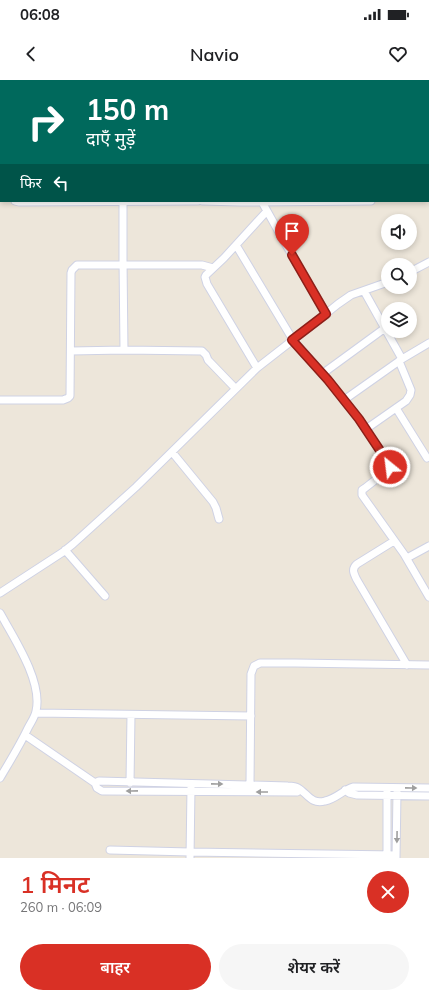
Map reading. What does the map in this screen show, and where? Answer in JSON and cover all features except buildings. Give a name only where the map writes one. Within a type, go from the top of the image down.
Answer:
[{"type":"street","points":[[123,202],[124,350]]},
{"type":"street","points":[[240,202],[262,202],[326,314]]},
{"type":"street","points":[[257,368],[205,281],[205,278],[206,275],[267,211]]},
{"type":"street","points":[[236,245],[292,340],[344,400],[366,429],[389,464],[390,467],[386,472],[365,488],[362,493],[407,558],[429,596]]},
{"type":"street","points":[[417,268],[429,262]]},
{"type":"street","points":[[0,400],[63,400],[68,398],[71,393],[71,273],[72,270],[78,265],[202,265],[213,268]]},
{"type":"street","points":[[0,593],[65,550],[172,452],[235,388],[257,368],[352,295],[381,284]]},
{"type":"street","points":[[364,290],[381,321]]},
{"type":"street","points":[[322,374],[381,331]]},
{"type":"street","points":[[366,429],[408,399],[411,393],[400,360],[390,338]]},
{"type":"street","points":[[344,400],[400,360],[429,344]]},
{"type":"street","points":[[71,351],[202,351],[206,354],[208,360],[235,388]]},
{"type":"street","points":[[396,408],[427,458]]},
{"type":"street","points":[[172,452],[213,502],[219,519]]},
{"type":"street","points":[[394,541],[357,564],[353,569],[357,580],[406,665]]},
{"type":"street","points":[[407,558],[429,546]]},
{"type":"street","points":[[65,550],[105,596]]},
{"type":"street","points":[[0,613],[30,672],[37,690],[38,706],[25,735],[0,778]]},
{"type":"street","points":[[250,784],[251,674],[256,664],[295,663],[429,665]]},
{"type":"street","points":[[36,713],[251,716]]},
{"type":"street","points":[[130,782],[131,715]]},
{"type":"street","points":[[25,735],[95,783],[99,790],[191,792],[297,792],[300,790]]},
{"type":"street","points":[[95,783],[99,781],[288,786],[296,787],[311,799],[321,802],[334,798],[345,790],[357,786],[429,788]]},
{"type":"street","points":[[190,855],[191,783]]},
{"type":"street","points":[[387,787],[387,856]]},
{"type":"street","points":[[110,850],[134,854],[310,854],[396,856],[397,787]]},
{"type":"street","points":[[345,790],[348,793],[357,795],[429,796]]},
{"type":"route","points":[[292,255],[326,314],[292,340],[328,380],[359,419],[390,467]]}]
